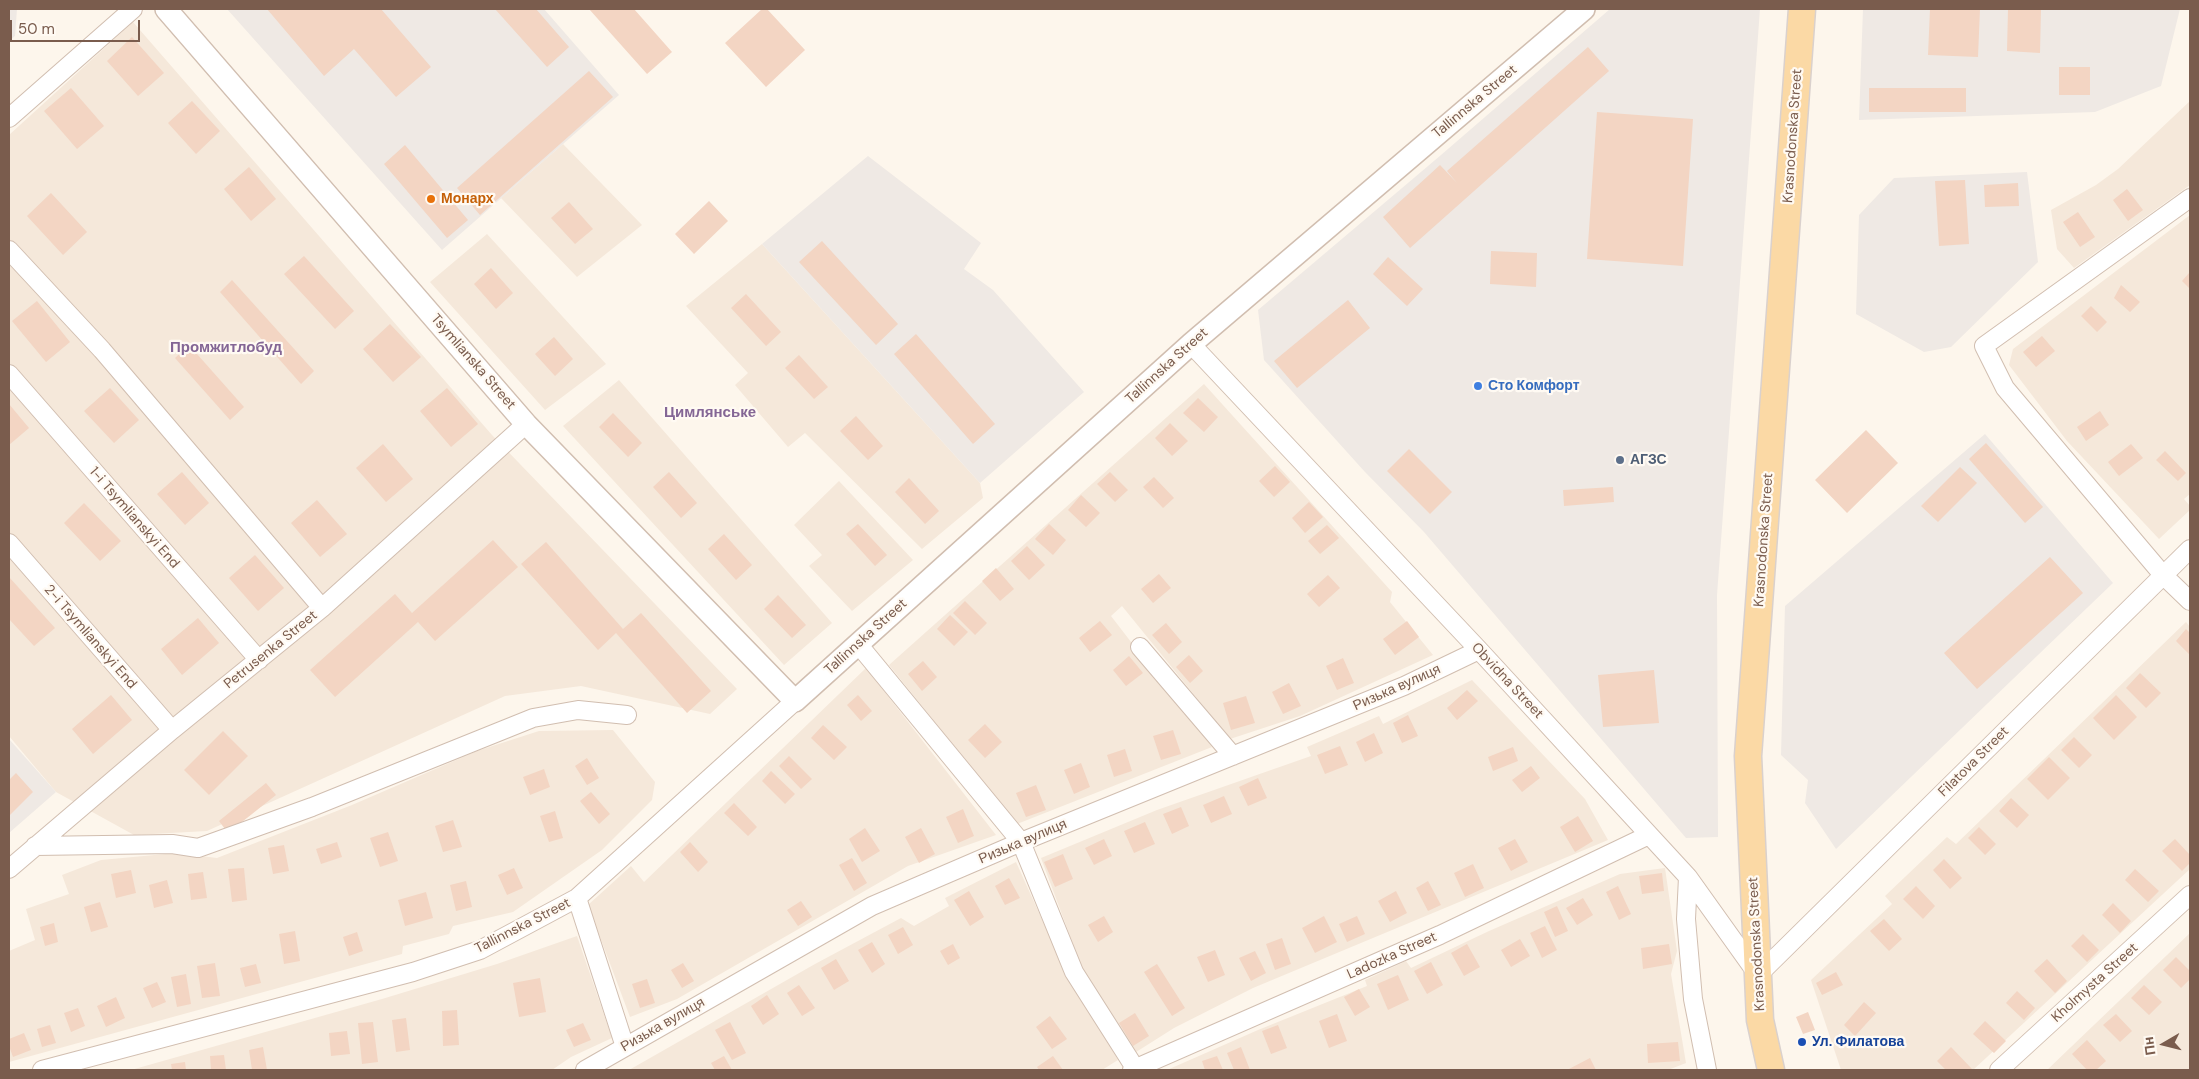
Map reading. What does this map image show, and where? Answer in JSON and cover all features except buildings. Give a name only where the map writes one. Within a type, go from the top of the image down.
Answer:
[{"type":"main road","name":"Krasnodonska Street","points":[[1771,1070],[1760,1020],[1748,756],[1802,9]]},
{"type":"street","points":[[9,118],[133,9]]},
{"type":"street","name":"Tsymlianska Street","points":[[166,9],[526,424],[795,701]]},
{"type":"street","name":"Tallinnska Street","points":[[42,1070],[412,972],[480,950],[577,898],[1191,344],[1584,9]]},
{"type":"street","points":[[2190,198],[1984,346],[2004,388],[2163,574],[2190,601]]},
{"type":"street","points":[[9,250],[102,350],[322,608]]},
{"type":"street","name":"Obvidna Street","points":[[1191,344],[1479,650],[1688,877],[1758,975]]},
{"type":"street","name":"1-i Tsymlianskyi End","points":[[9,374],[259,660]]},
{"type":"street","name":"Petrusenka Street","points":[[9,869],[172,730],[322,608],[526,424]]},
{"type":"street","name":"2-i Tsymlianskyi End","points":[[9,543],[172,730]]},
{"type":"street","name":"Filatova Street","points":[[1758,975],[2190,549]]},
{"type":"street","points":[[858,644],[1021,842],[1074,972],[1134,1069]]},
{"type":"street","points":[[1140,648],[1233,756]]},
{"type":"street","name":"Ризька вулиця","points":[[585,1070],[872,906],[1021,842],[1404,686],[1479,650]]},
{"type":"street","points":[[35,846],[172,844],[198,848],[312,807],[534,718],[578,710],[627,715]]},
{"type":"street","name":"Ladozka Street","points":[[1134,1069],[1440,935],[1649,835]]},
{"type":"street","points":[[1688,877],[1686,918],[1691,981],[1706,1070]]},
{"type":"street","name":"Kholmysta Street","points":[[1999,1070],[2190,895]]},
{"type":"street","points":[[577,898],[625,1047]]},
{"type":"shaded area","points":[[9,9],[17,9],[15,36],[9,41]]},
{"type":"shaded area","points":[[227,9],[544,9],[619,95],[442,250]]},
{"type":"shaded area","points":[[1610,9],[1760,9],[1717,595],[1718,837],[1686,838],[1424,532],[1365,472],[1264,360],[1258,310]]},
{"type":"shaded area","points":[[1863,9],[2180,9],[2161,86],[2095,112],[1859,120]]},
{"type":"shaded area","points":[[133,22],[492,435],[737,689],[710,714],[581,686],[505,696],[207,831],[134,835],[56,792],[9,736],[9,135]]},
{"type":"shaded area","points":[[2190,101],[2190,185],[2074,268],[2057,249],[2051,210],[2096,185],[2118,169]]},
{"type":"shaded area","points":[[563,144],[642,225],[577,277],[501,198]]},
{"type":"shaded area","points":[[868,156],[981,243],[964,269],[993,290],[1084,392],[980,483],[762,244]]},
{"type":"shaded area","points":[[2027,172],[2038,262],[1951,347],[1924,352],[1856,314],[1859,215],[1894,178]]},
{"type":"shaded area","points":[[2190,215],[2190,494],[2184,499],[2190,506],[2190,510],[2159,539],[2067,441],[2009,365],[2013,349]]},
{"type":"shaded area","points":[[487,234],[606,364],[545,410],[430,282]]},
{"type":"shaded area","points":[[762,244],[980,483],[983,498],[922,549],[805,433],[788,447],[735,385],[748,373],[686,306]]},
{"type":"shaded area","points":[[619,380],[832,623],[784,665],[563,426]]},
{"type":"shaded area","points":[[1204,384],[1392,592],[1390,602],[1433,655],[1300,716],[1230,739],[1122,606],[1111,616],[1212,747],[1017,824],[889,665]]},
{"type":"shaded area","points":[[1985,434],[2113,583],[1836,849],[1805,803],[1808,780],[1781,755],[1785,606]]},
{"type":"shaded area","points":[[839,481],[913,560],[852,611],[809,566],[822,555],[794,525]]},
{"type":"shaded area","points":[[2186,622],[2190,627],[2190,869],[1973,1070],[1841,1070],[1811,980],[1892,904],[1885,896],[1947,837],[1956,844]]},
{"type":"shaded area","points":[[866,668],[996,835],[908,866],[677,999],[630,1017],[588,905],[631,866],[644,882]]},
{"type":"shaded area","points":[[1472,680],[1585,799],[1608,840],[1253,988],[1174,1028],[1133,1054],[1083,971],[1041,858],[1157,810],[1311,756],[1307,747],[1379,716],[1383,724]]},
{"type":"shaded area","points":[[613,730],[655,782],[652,800],[602,850],[513,912],[453,926],[449,934],[403,946],[402,954],[9,1062],[9,951],[35,940],[26,909],[69,894],[62,875],[101,860],[176,853],[217,858],[352,805],[477,751],[539,731]]},
{"type":"shaded area","points":[[9,739],[56,792],[9,833]]},
{"type":"shaded area","points":[[1016,862],[1058,955],[1118,1060],[1102,1070],[629,1070],[815,964],[901,918],[914,926],[949,906],[945,898]]},
{"type":"shaded area","points":[[1665,868],[1677,951],[1671,974],[1686,1063],[1668,1070],[1167,1070],[1258,1030],[1367,986],[1365,980],[1406,961],[1411,968],[1489,931],[1620,874]]},
{"type":"shaded area","points":[[2190,933],[2190,1070],[2047,1070]]},
{"type":"shaded area","points":[[577,936],[612,1038],[571,1057],[552,1070],[131,1070],[382,999],[497,964]]},
{"type":"place","name":"Монарх","points":[[431,199]]},
{"type":"place","name":"Сто Комфорт","points":[[1478,386]]},
{"type":"place","name":"АГЗС","points":[[1620,460]]},
{"type":"place","name":"Ул. Филатова","points":[[1802,1042]]},
{"type":"district","name":"Промжитлобуд","points":[[226,348]]},
{"type":"district","name":"Цимлянське","points":[[710,413]]}]
